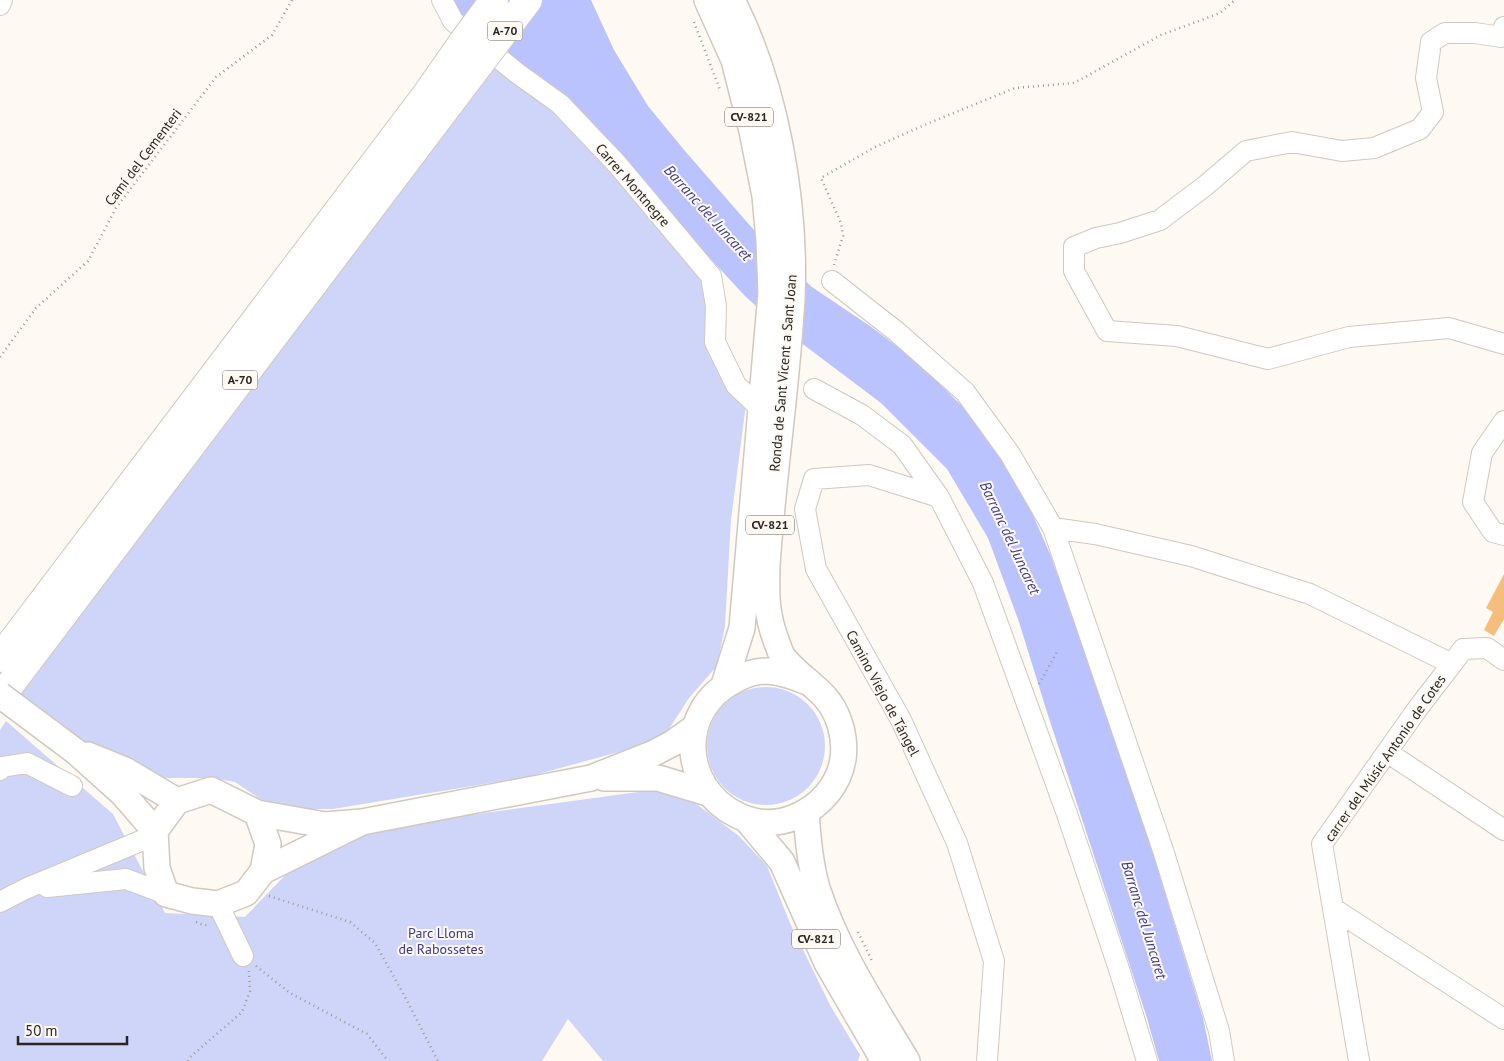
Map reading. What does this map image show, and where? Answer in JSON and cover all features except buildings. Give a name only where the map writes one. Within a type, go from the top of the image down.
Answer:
[{"type":"highway","name":"A-70","points":[[0,658],[426,95],[494,0]]},
{"type":"highway","name":"A-70","points":[[0,697],[528,0]]},
{"type":"main road","name":"Ronda de Sant Vicent a Sant Joan","points":[[707,0],[734,60],[742,88],[760,164],[770,240],[776,355],[766,596],[770,624],[782,656],[807,682],[824,696],[837,714],[843,736],[843,759],[836,780],[824,799],[806,813],[787,820],[767,823],[747,820],[725,809],[708,793],[697,773],[692,750],[694,728],[701,711],[711,697],[724,685],[744,675],[765,671],[786,673],[807,682]]},
{"type":"main road","name":"Ronda de Sant Vicent a Sant Joan","points":[[724,685],[742,628],[761,409],[792,297],[792,263],[784,158],[765,84],[742,20],[732,0]]},
{"type":"main road","points":[[0,697],[75,750],[123,794],[155,833],[157,868],[166,894]]},
{"type":"main road","name":"CV-821","points":[[176,801],[211,790],[257,813],[325,825],[362,822],[591,778],[654,753],[673,743],[694,728]]},
{"type":"main road","points":[[75,750],[125,770],[176,801],[155,833]]},
{"type":"main road","name":"CV-821","points":[[591,778],[658,778],[708,793]]},
{"type":"main road","name":"CV-821","points":[[257,813],[268,844],[264,883]]},
{"type":"main road","name":"CV-821","points":[[806,813],[810,854],[817,888],[837,937],[907,1061]]},
{"type":"main road","name":"Ronda de Sant Vicent a Sant Joan","points":[[747,820],[782,862],[827,963],[878,1058]]},
{"type":"main road","name":"CV-821","points":[[166,894],[192,901],[218,904],[246,893],[264,883],[362,822]]},
{"type":"street","points":[[0,5],[2,0]]},
{"type":"street","name":"Carrer Montnegre","points":[[442,0],[453,21],[517,73],[560,104],[617,164],[711,276],[716,306],[715,342],[736,385],[761,409]]},
{"type":"street","points":[[1504,27],[1501,37],[1445,33],[1431,42],[1426,78],[1433,112],[1420,129],[1374,148],[1342,151],[1292,142],[1246,151],[1205,186],[1160,220],[1120,233],[1096,238],[1074,247],[1074,271],[1107,331],[1177,336],[1268,359],[1349,337],[1449,328],[1504,344]]},
{"type":"street","points":[[833,273],[965,392],[1010,454],[1053,528],[1162,850],[1219,1031],[1224,1061]]},
{"type":"street","points":[[814,389],[862,414],[902,445],[940,497],[983,583],[1067,814],[1119,969],[1147,1061]]},
{"type":"street","points":[[1504,422],[1482,453],[1473,502],[1493,532],[1504,535]]},
{"type":"street","name":"Camino Viejo de Tángel","points":[[940,497],[868,475],[814,479],[805,509],[816,569],[901,720],[957,844],[994,961],[987,1061]]},
{"type":"street","points":[[1053,528],[1095,534],[1191,556],[1310,594],[1452,664]]},
{"type":"street","name":"carrer del Músic Antonio de Cotes","points":[[1359,1061],[1322,844],[1463,649],[1487,648],[1504,660]]},
{"type":"street","points":[[1387,752],[1504,830]]},
{"type":"street","points":[[0,770],[2,767],[27,763],[72,786]]},
{"type":"street","points":[[0,902],[25,889],[155,833]]},
{"type":"street","points":[[25,889],[126,879],[166,894]]},
{"type":"street","points":[[218,904],[243,956]]},
{"type":"street","points":[[1334,910],[1504,1019]]},
{"type":"path","name":"Camí del Cementeri","points":[[0,357],[36,308],[88,261],[116,208],[216,77],[272,35],[292,0]]},
{"type":"path","points":[[833,273],[843,236],[841,223],[821,178],[875,147],[1015,88],[1074,83],[1161,35],[1220,12],[1236,0]]},
{"type":"path","points":[[264,883],[350,922],[375,943],[404,994],[438,1061]]},
{"type":"path","points":[[188,1061],[189,1058],[242,1012],[250,991],[250,973],[243,956]]},
{"type":"path","points":[[243,956],[290,993],[366,1034],[388,1061]]},
{"type":"green space","points":[[496,63],[559,107],[711,276],[715,342],[747,396],[731,520],[725,626],[717,666],[689,698],[669,729],[652,743],[527,777],[333,809],[289,809],[269,805],[235,782],[211,778],[166,778],[128,763],[81,741],[13,696]]},
{"type":"green space","points":[[766,687],[789,691],[808,704],[821,723],[825,746],[821,769],[808,788],[789,801],[766,805],[743,801],[724,788],[711,769],[707,746],[711,723],[724,704],[743,691]]},
{"type":"green space","name":"Parc Lloma de Rabossetes","points":[[6,721],[113,814],[165,913],[245,917],[292,868],[362,834],[448,818],[660,789],[691,800],[739,836],[767,866],[790,923],[830,1005],[860,1055],[858,1061],[603,1061],[568,1019],[542,1061],[0,1061],[0,730]]},
{"type":"water","name":"Barranc del Juncaret","points":[[451,0],[591,0],[614,50],[648,106],[772,250],[812,287],[870,326],[918,362],[968,412],[1022,490],[1050,554],[1124,758],[1203,1018],[1212,1061],[1159,1061],[1147,1018],[1019,622],[988,538],[947,469],[881,403],[776,324],[745,296],[564,101],[513,57],[463,18]]}]
